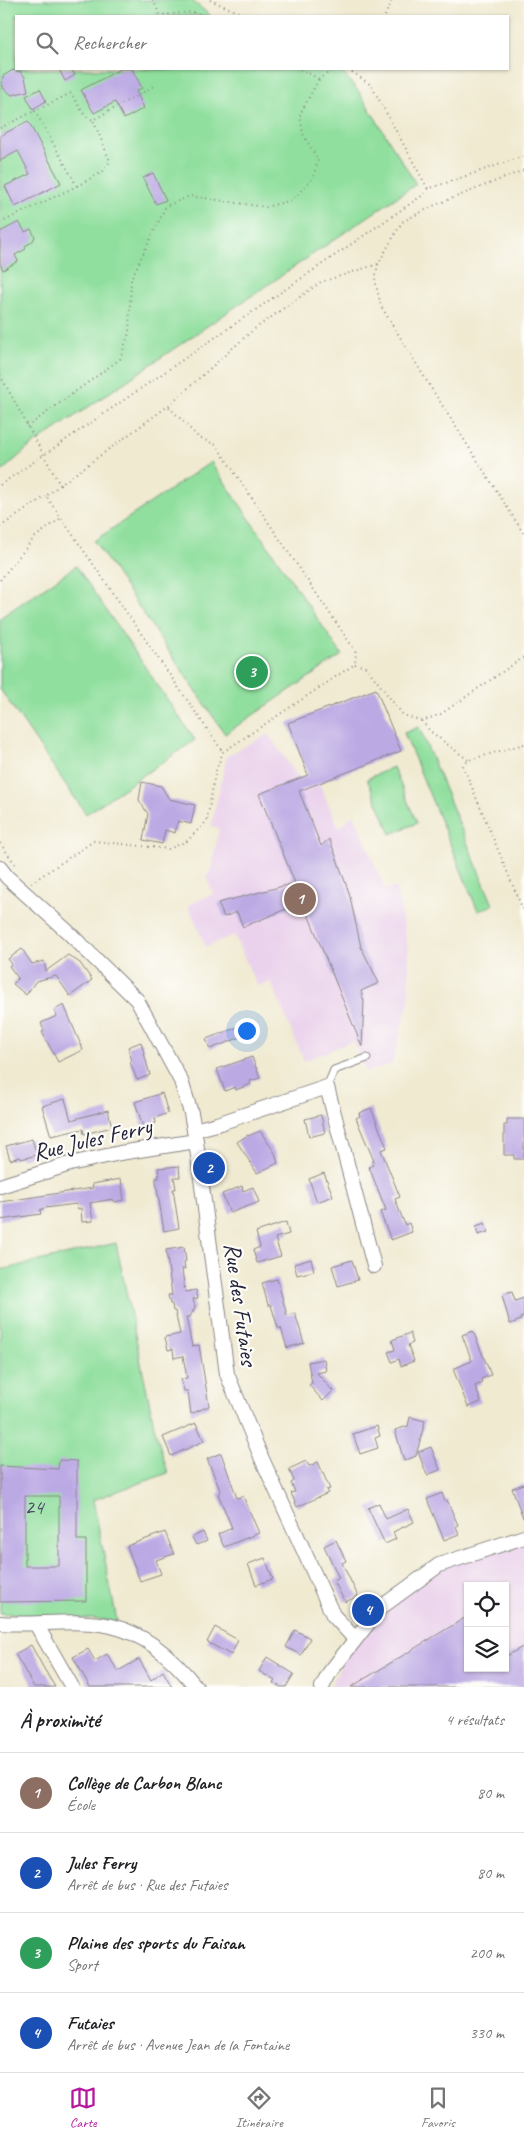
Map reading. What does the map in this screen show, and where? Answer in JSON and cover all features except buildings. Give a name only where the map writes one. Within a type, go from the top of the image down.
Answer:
[{"type":"street","name":"Rue des Futaies","points":[[0,868],[138,1000],[181,1081],[195,1135],[227,1374],[262,1459],[333,1615],[355,1639]]},
{"type":"street","name":"Rue des Futaies","points":[[0,882],[39,918],[108,972]]},
{"type":"street","name":"Rue Jules Ferry","points":[[0,1186],[70,1164],[195,1135],[217,1124],[327,1087]]},
{"type":"street","points":[[327,1087],[374,1266]]},
{"type":"street","points":[[322,1687],[330,1672],[380,1608],[439,1565],[524,1536]]},
{"type":"street","points":[[0,1623],[110,1625],[149,1640],[183,1670],[196,1687]]},
{"type":"street","points":[[36,1624],[72,1687]]},
{"type":"lane","points":[[327,1087],[334,1070],[366,1058]]},
{"type":"path","points":[[153,0],[160,15],[193,12],[199,15]]},
{"type":"path","points":[[210,0],[245,15]]},
{"type":"path","points":[[385,15],[392,0]]},
{"type":"path","points":[[302,70],[319,79]]},
{"type":"path","points":[[28,427],[120,359],[129,333],[131,279],[166,206],[190,196],[266,207],[292,200],[313,178],[318,160],[303,134],[300,114],[319,79],[332,70]]},
{"type":"path","points":[[349,70],[370,85],[428,189]]},
{"type":"path","points":[[93,120],[156,85]]},
{"type":"path","points":[[0,128],[71,93],[85,116],[93,120],[110,161],[104,171],[0,223]]},
{"type":"path","points":[[35,111],[77,186]]},
{"type":"path","points":[[0,485],[423,195],[428,189],[524,156]]},
{"type":"path","points":[[524,170],[433,206],[402,222],[378,264],[375,280],[381,306],[433,392],[524,534]]},
{"type":"path","points":[[0,527],[46,496],[168,406],[253,330],[321,282],[378,264]]},
{"type":"path","points":[[0,375],[60,485]]},
{"type":"path","points":[[168,406],[198,437],[216,446],[356,652],[355,664]]},
{"type":"path","points":[[46,496],[223,752]]},
{"type":"path","points":[[0,580],[34,538],[61,518]]},
{"type":"path","points":[[21,890],[94,841],[169,849],[187,842],[207,821],[215,773],[223,752],[355,664],[366,667],[402,715],[422,720],[441,714],[524,657]]},
{"type":"path","points":[[422,720],[430,731],[469,760]]},
{"type":"path","points":[[524,744],[469,760],[463,766],[524,912]]},
{"type":"path","points":[[0,843],[19,870]]},
{"type":"shaded area","points":[[268,734],[308,792],[313,785],[319,783],[339,828],[354,814],[385,889],[396,888],[409,954],[409,1001],[392,1064],[366,1072],[353,1041],[304,1061],[271,982],[257,986],[234,935],[206,947],[188,905],[213,894],[206,876],[211,872],[219,828],[211,826],[227,756]]},
{"type":"shaded area","points":[[524,1538],[524,1687],[330,1687],[355,1639],[439,1565]]},
{"type":"green space","points":[[0,0],[191,0],[210,15],[15,15],[15,70],[341,71],[359,92],[416,184],[28,448],[0,473]]},
{"type":"green space","points":[[211,462],[342,655],[225,734],[94,541]]},
{"type":"green space","points":[[76,566],[195,740],[86,814],[0,689],[0,618]]},
{"type":"green space","points":[[419,727],[493,905],[478,911],[404,733]]},
{"type":"green space","points":[[393,767],[417,823],[391,834],[367,779]]},
{"type":"green space","points":[[116,1243],[155,1430],[168,1473],[93,1500],[117,1621],[0,1613],[0,1270]]},
{"type":"place","name":"Plaine des sports du Faisan","points":[[252,672]]},
{"type":"place","name":"Collège de Carbon Blanc","points":[[300,899]]},
{"type":"place","name":"Jules Ferry","points":[[209,1168]]},
{"type":"place","name":"Futaies","points":[[368,1610]]}]
